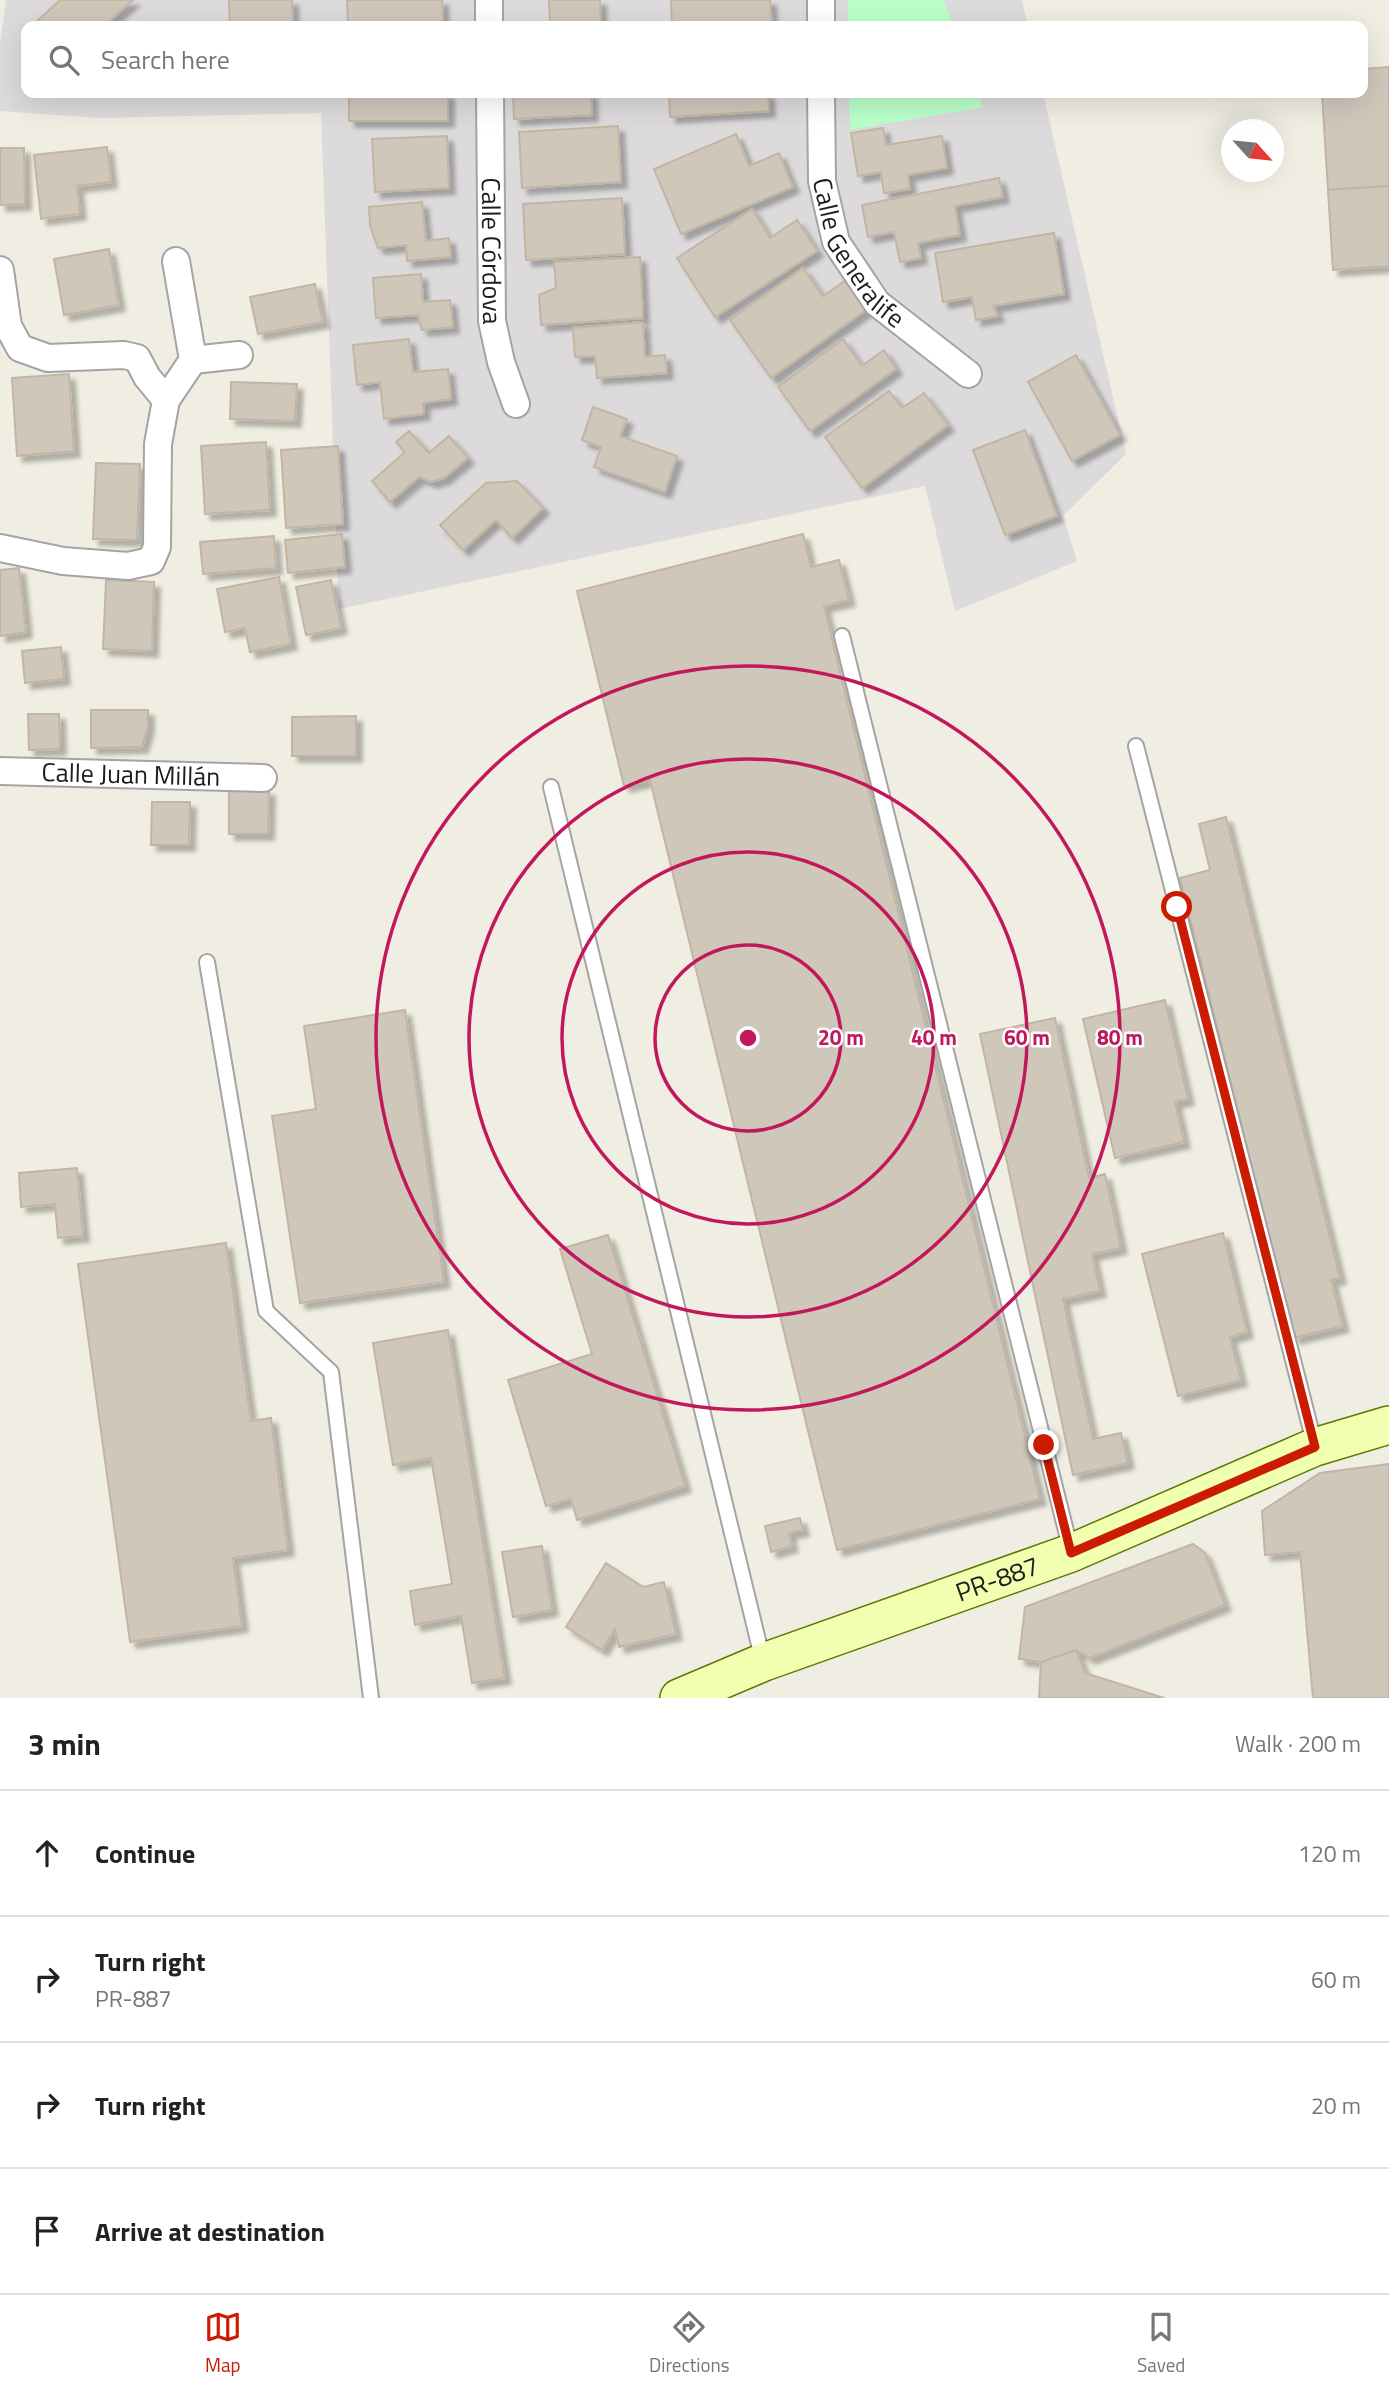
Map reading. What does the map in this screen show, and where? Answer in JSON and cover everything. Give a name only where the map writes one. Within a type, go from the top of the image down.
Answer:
[{"type":"street","points":[[489,0],[489,21]]},
{"type":"street","points":[[821,0],[821,21]]},
{"type":"street","name":"Calle Córdova","points":[[490,98],[492,321],[501,362],[516,404]]},
{"type":"street","name":"Calle Generalife","points":[[821,98],[822,181],[836,242],[877,303],[968,374]]},
{"type":"street","points":[[0,548],[63,561],[128,566],[151,561],[157,547],[158,444],[166,400],[193,360],[176,261]]},
{"type":"street","points":[[0,270],[8,326],[20,348],[48,358],[124,355],[138,358],[147,377],[166,400]]},
{"type":"street","points":[[193,360],[239,355]]},
{"type":"street","name":"Calle Juan Millán","points":[[0,771],[263,778]]},
{"type":"street","name":"PR-887","points":[[680,1698],[764,1662],[1071,1553],[1315,1447],[1389,1425]]},
{"type":"lane","points":[[842,636],[1071,1553]]},
{"type":"lane","points":[[1136,746],[1315,1447]]},
{"type":"lane","points":[[551,787],[764,1662]]},
{"type":"lane","points":[[207,962],[266,1311],[331,1372],[371,1698]]},
{"type":"shaded area","points":[[6,0],[1022,0],[1027,21],[21,21],[21,98],[1044,98],[1126,454],[1063,516],[1077,561],[955,611],[925,486],[339,609],[321,113],[100,118],[0,111],[0,43]]},
{"type":"green space","points":[[848,0],[944,0],[951,21],[848,21]]},
{"type":"green space","points":[[849,98],[980,98],[983,107],[850,130]]},
{"type":"building","points":[[60,0],[133,0],[110,21],[37,21]]},
{"type":"building","points":[[229,0],[292,0],[293,21],[230,21]]},
{"type":"building","points":[[347,0],[442,0],[443,21],[348,21]]},
{"type":"building","points":[[549,0],[600,0],[601,21],[550,21]]},
{"type":"building","points":[[671,0],[770,0],[772,21],[672,21]]},
{"type":"building","points":[[1389,67],[1389,186],[1328,190],[1322,98],[1368,98],[1368,69]]},
{"type":"building","points":[[349,98],[448,98],[448,121],[349,121]]},
{"type":"building","points":[[513,98],[591,98],[592,115],[514,119]]},
{"type":"building","points":[[669,98],[768,98],[769,111],[670,117]]},
{"type":"building","points":[[618,126],[621,182],[522,188],[519,132]]},
{"type":"building","points":[[883,128],[886,145],[942,136],[947,168],[908,175],[910,189],[884,193],[881,172],[858,176],[851,133]]},
{"type":"building","points":[[736,134],[749,166],[779,153],[793,187],[681,234],[654,169]]},
{"type":"building","points":[[447,136],[449,188],[375,192],[372,139]]},
{"type":"building","points":[[107,147],[111,182],[77,186],[80,214],[41,219],[34,155]]},
{"type":"building","points":[[0,148],[24,148],[25,204],[0,205]]},
{"type":"building","points":[[999,178],[1003,197],[955,206],[960,235],[918,243],[921,258],[900,262],[894,232],[868,237],[862,205]]},
{"type":"building","points":[[1389,186],[1389,266],[1333,270],[1328,190]]},
{"type":"building","points":[[622,198],[625,254],[526,260],[523,204]]},
{"type":"building","points":[[422,202],[426,241],[449,238],[451,257],[407,261],[406,245],[378,248],[370,226],[369,207]]},
{"type":"building","points":[[752,209],[770,238],[797,220],[817,251],[715,317],[677,258]]},
{"type":"building","points":[[1054,233],[1064,294],[993,306],[998,316],[976,320],[972,297],[943,302],[935,253]]},
{"type":"building","points":[[109,249],[119,305],[64,315],[54,259]]},
{"type":"building","points":[[640,257],[643,318],[541,325],[539,295],[556,288],[554,262]]},
{"type":"building","points":[[803,268],[823,296],[849,278],[870,307],[771,378],[730,320]]},
{"type":"building","points":[[421,274],[423,302],[450,300],[453,327],[422,330],[418,315],[376,318],[373,278]]},
{"type":"building","points":[[315,284],[323,322],[258,334],[250,297]]},
{"type":"building","points":[[643,322],[645,357],[665,355],[667,373],[597,378],[595,356],[575,357],[573,328]]},
{"type":"building","points":[[409,339],[413,372],[448,369],[451,399],[423,403],[424,414],[384,419],[380,382],[357,385],[353,345]]},
{"type":"building","points":[[843,339],[862,366],[884,350],[896,369],[810,431],[778,387]]},
{"type":"building","points":[[1076,355],[1120,435],[1072,461],[1028,382]]},
{"type":"building","points":[[69,374],[74,451],[17,456],[12,378]]},
{"type":"building","points":[[231,382],[297,384],[295,421],[230,419]]},
{"type":"building","points":[[889,391],[902,408],[924,393],[948,425],[862,488],[825,437]]},
{"type":"building","points":[[593,407],[627,419],[620,436],[677,456],[665,492],[594,467],[601,447],[582,440]]},
{"type":"building","points":[[1025,430],[1057,516],[1005,535],[973,450]]},
{"type":"building","points":[[409,431],[429,453],[449,436],[468,458],[444,478],[431,482],[419,477],[390,502],[372,481],[405,452],[396,442]]},
{"type":"building","points":[[266,442],[270,510],[205,514],[201,446]]},
{"type":"building","points":[[338,446],[343,524],[286,528],[281,450]]},
{"type":"building","points":[[96,463],[140,464],[137,540],[93,539]]},
{"type":"building","points":[[517,481],[543,508],[512,538],[496,520],[463,550],[440,525],[486,483]]},
{"type":"building","points":[[342,534],[345,567],[288,573],[285,540]]},
{"type":"building","points":[[803,534],[811,567],[839,560],[849,600],[824,606],[1040,1499],[837,1550],[650,780],[624,786],[577,591]]},
{"type":"building","points":[[274,536],[276,568],[203,574],[200,542]]},
{"type":"building","points":[[19,568],[26,632],[0,636],[0,570]]},
{"type":"building","points":[[279,577],[291,644],[250,652],[245,628],[225,632],[217,589]]},
{"type":"building","points":[[106,580],[154,582],[152,651],[103,649]]},
{"type":"building","points":[[331,580],[341,628],[306,635],[296,587]]},
{"type":"building","points":[[61,647],[64,679],[25,683],[22,651]]},
{"type":"building","points":[[91,710],[148,710],[148,726],[142,747],[91,748]]},
{"type":"building","points":[[28,714],[59,714],[60,749],[29,750]]},
{"type":"building","points":[[356,716],[356,756],[292,756],[292,717]]},
{"type":"building","points":[[229,790],[269,790],[268,834],[229,834]]},
{"type":"building","points":[[152,802],[190,802],[189,845],[151,845]]},
{"type":"building","points":[[1226,817],[1340,1278],[1331,1280],[1343,1326],[1294,1338],[1180,878],[1210,870],[1199,824]]},
{"type":"building","points":[[1165,1000],[1188,1099],[1175,1102],[1184,1142],[1115,1158],[1083,1019]]},
{"type":"building","points":[[405,1010],[444,1282],[300,1303],[272,1116],[316,1109],[304,1026]]},
{"type":"building","points":[[1055,1018],[1089,1178],[1105,1174],[1121,1248],[1092,1254],[1100,1291],[1063,1299],[1093,1439],[1121,1433],[1128,1463],[1073,1475],[980,1034]]},
{"type":"building","points":[[77,1168],[83,1236],[58,1238],[55,1204],[21,1207],[19,1173]]},
{"type":"building","points":[[1223,1233],[1247,1332],[1230,1337],[1241,1380],[1178,1396],[1142,1254]]},
{"type":"building","points":[[608,1235],[685,1486],[577,1520],[571,1499],[546,1506],[508,1380],[592,1354],[560,1249]]},
{"type":"building","points":[[226,1243],[251,1421],[271,1418],[288,1550],[233,1558],[242,1626],[130,1642],[78,1264]]},
{"type":"building","points":[[448,1330],[505,1678],[472,1683],[461,1616],[415,1625],[410,1591],[452,1584],[431,1458],[393,1465],[373,1343]]},
{"type":"building","points":[[1389,1464],[1389,1698],[1313,1698],[1300,1552],[1265,1555],[1262,1511],[1320,1473]]},
{"type":"building","points":[[800,1518],[803,1530],[789,1533],[792,1546],[771,1552],[765,1526]]},
{"type":"building","points":[[1193,1544],[1205,1553],[1225,1605],[1090,1658],[1076,1650],[1041,1662],[1019,1659],[1025,1607]]},
{"type":"building","points":[[542,1546],[552,1610],[513,1617],[502,1552]]},
{"type":"building","points":[[606,1563],[643,1587],[664,1582],[676,1634],[619,1647],[615,1629],[602,1650],[566,1627]]},
{"type":"building","points":[[1076,1650],[1085,1673],[1164,1698],[1039,1698],[1041,1662]]},
{"type":"route","points":[[1044,1445],[1071,1553],[1315,1447],[1177,907]]}]
